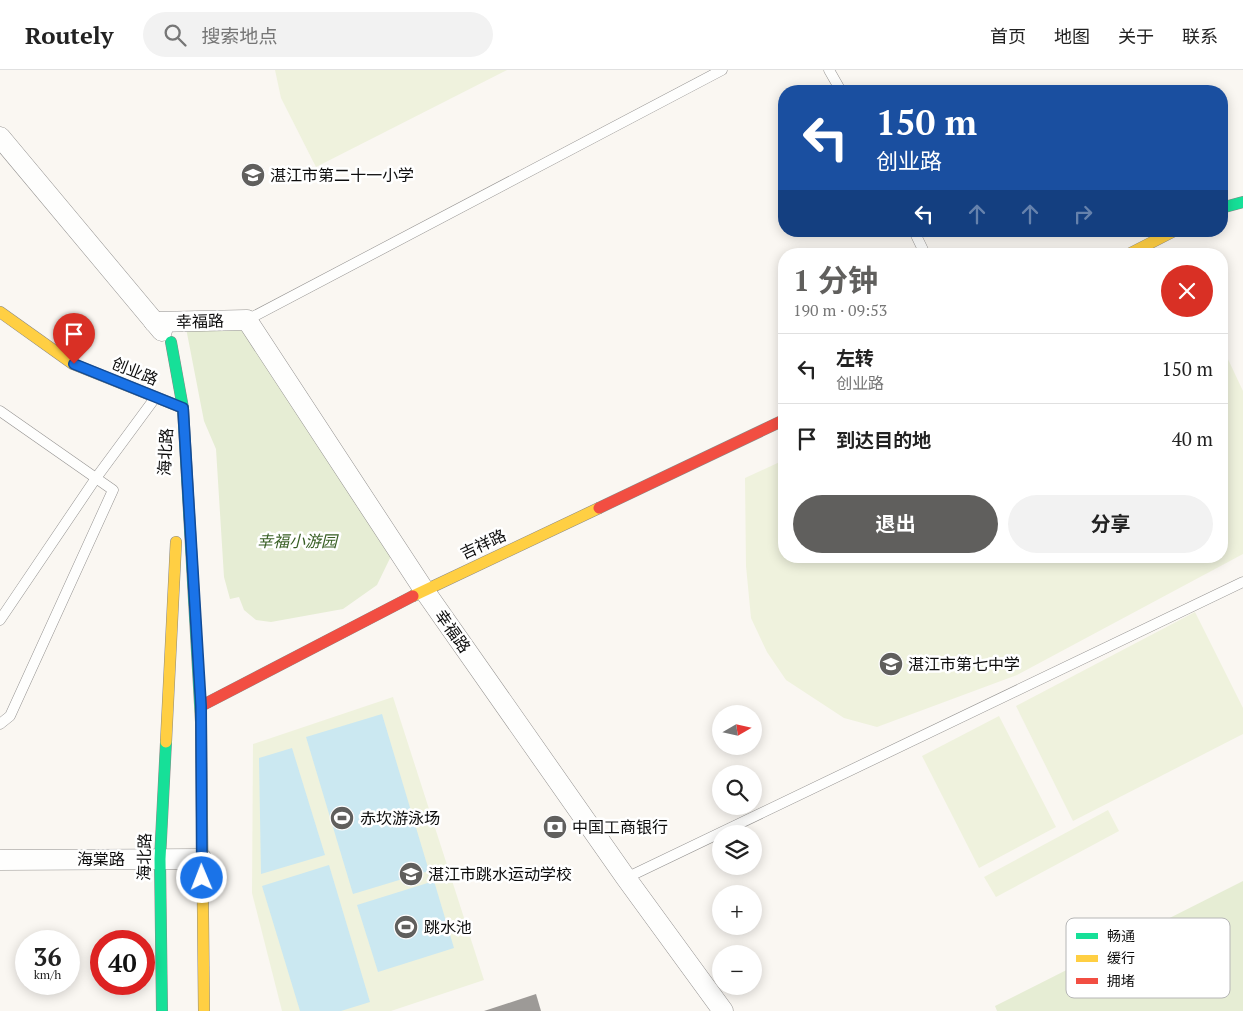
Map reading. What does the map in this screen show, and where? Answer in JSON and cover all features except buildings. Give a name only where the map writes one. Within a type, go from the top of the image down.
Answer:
[{"type":"street","name":"幸福路","points":[[0,137],[172,342]]},
{"type":"street","points":[[1228,206],[1243,202]]},
{"type":"street","points":[[1140,248],[1162,237]]},
{"type":"street","name":"创业路","points":[[0,312],[74,364],[183,408]]},
{"type":"street","name":"幸福路","points":[[154,322],[247,320],[424,590],[626,878],[723,1011]]},
{"type":"street","points":[[172,342],[183,408]]},
{"type":"street","name":"海北路","points":[[162,1011],[160,859],[183,408]]},
{"type":"street","name":"海北路","points":[[183,408],[201,706],[204,1011]]},
{"type":"street","name":"吉祥路","points":[[201,706],[424,590],[778,423]]},
{"type":"street","name":"海棠路","points":[[0,860],[202,859]]},
{"type":"lane","points":[[247,320],[722,70]]},
{"type":"lane","points":[[830,70],[838,85]]},
{"type":"lane","points":[[0,620],[96,478],[156,397]]},
{"type":"lane","points":[[0,411],[113,490],[10,716],[0,724]]},
{"type":"lane","points":[[626,878],[1243,582]]},
{"type":"green space","points":[[275,70],[507,70],[316,167],[281,98]]},
{"type":"green space","name":"幸福小游园","points":[[244,324],[394,550],[377,585],[343,609],[271,622],[256,620],[244,610],[239,597],[230,599],[224,577],[216,449],[204,421],[186,328]]},
{"type":"green space","points":[[1228,359],[1243,391],[1243,554],[1228,562]]},
{"type":"green space","points":[[778,463],[778,563],[1226,563],[1017,675],[877,727],[844,718],[786,680],[767,652],[751,618],[746,566],[745,478]]},
{"type":"green space","points":[[1195,612],[1243,708],[1243,734],[1073,821],[1016,706]]},
{"type":"green space","name":"赤坎游泳场","points":[[393,697],[484,980],[391,1011],[282,1011],[252,893],[253,744]]},
{"type":"green space","points":[[999,716],[1056,827],[979,868],[922,756]]},
{"type":"green space","points":[[1108,810],[1119,831],[996,897],[984,877]]},
{"type":"green space","points":[[1243,881],[1243,1011],[997,1011],[995,1006],[1066,970],[1066,998],[1230,998],[1230,918],[1170,918]]},
{"type":"water","points":[[382,714],[429,871],[353,894],[306,737]]},
{"type":"water","points":[[292,748],[325,855],[261,874],[259,758]]},
{"type":"water","points":[[329,865],[370,1002],[341,1011],[300,1011],[262,886]]},
{"type":"water","name":"跳水池","points":[[434,881],[454,948],[378,972],[357,905]]},
{"type":"traffic: fast","points":[[1228,206],[1243,202]]},
{"type":"traffic: fast","points":[[171,342],[183,408],[201,722]]},
{"type":"traffic: fast","points":[[162,1011],[160,859],[166,742]]},
{"type":"traffic: slow","points":[[1141,248],[1162,237]]},
{"type":"traffic: slow","points":[[0,312],[73,364],[183,408]]},
{"type":"traffic: slow","points":[[413,596],[599,508]]},
{"type":"traffic: slow","points":[[166,742],[176,542]]},
{"type":"traffic: slow","points":[[201,722],[204,1011]]},
{"type":"traffic: jam","points":[[599,508],[778,423]]},
{"type":"traffic: jam","points":[[201,706],[413,596]]},
{"type":"place","name":"湛江市第二十一小学","points":[[253,175]]},
{"type":"place","name":"湛江市第七中学","points":[[891,664]]},
{"type":"place","name":"赤坎游泳场","points":[[342,818]]},
{"type":"place","name":"中国工商银行","points":[[555,827]]},
{"type":"place","name":"湛江市跳水运动学校","points":[[411,874]]},
{"type":"place","name":"跳水池","points":[[406,927]]},
{"type":"route","points":[[74,364],[183,408],[201,706],[202,878]]}]
